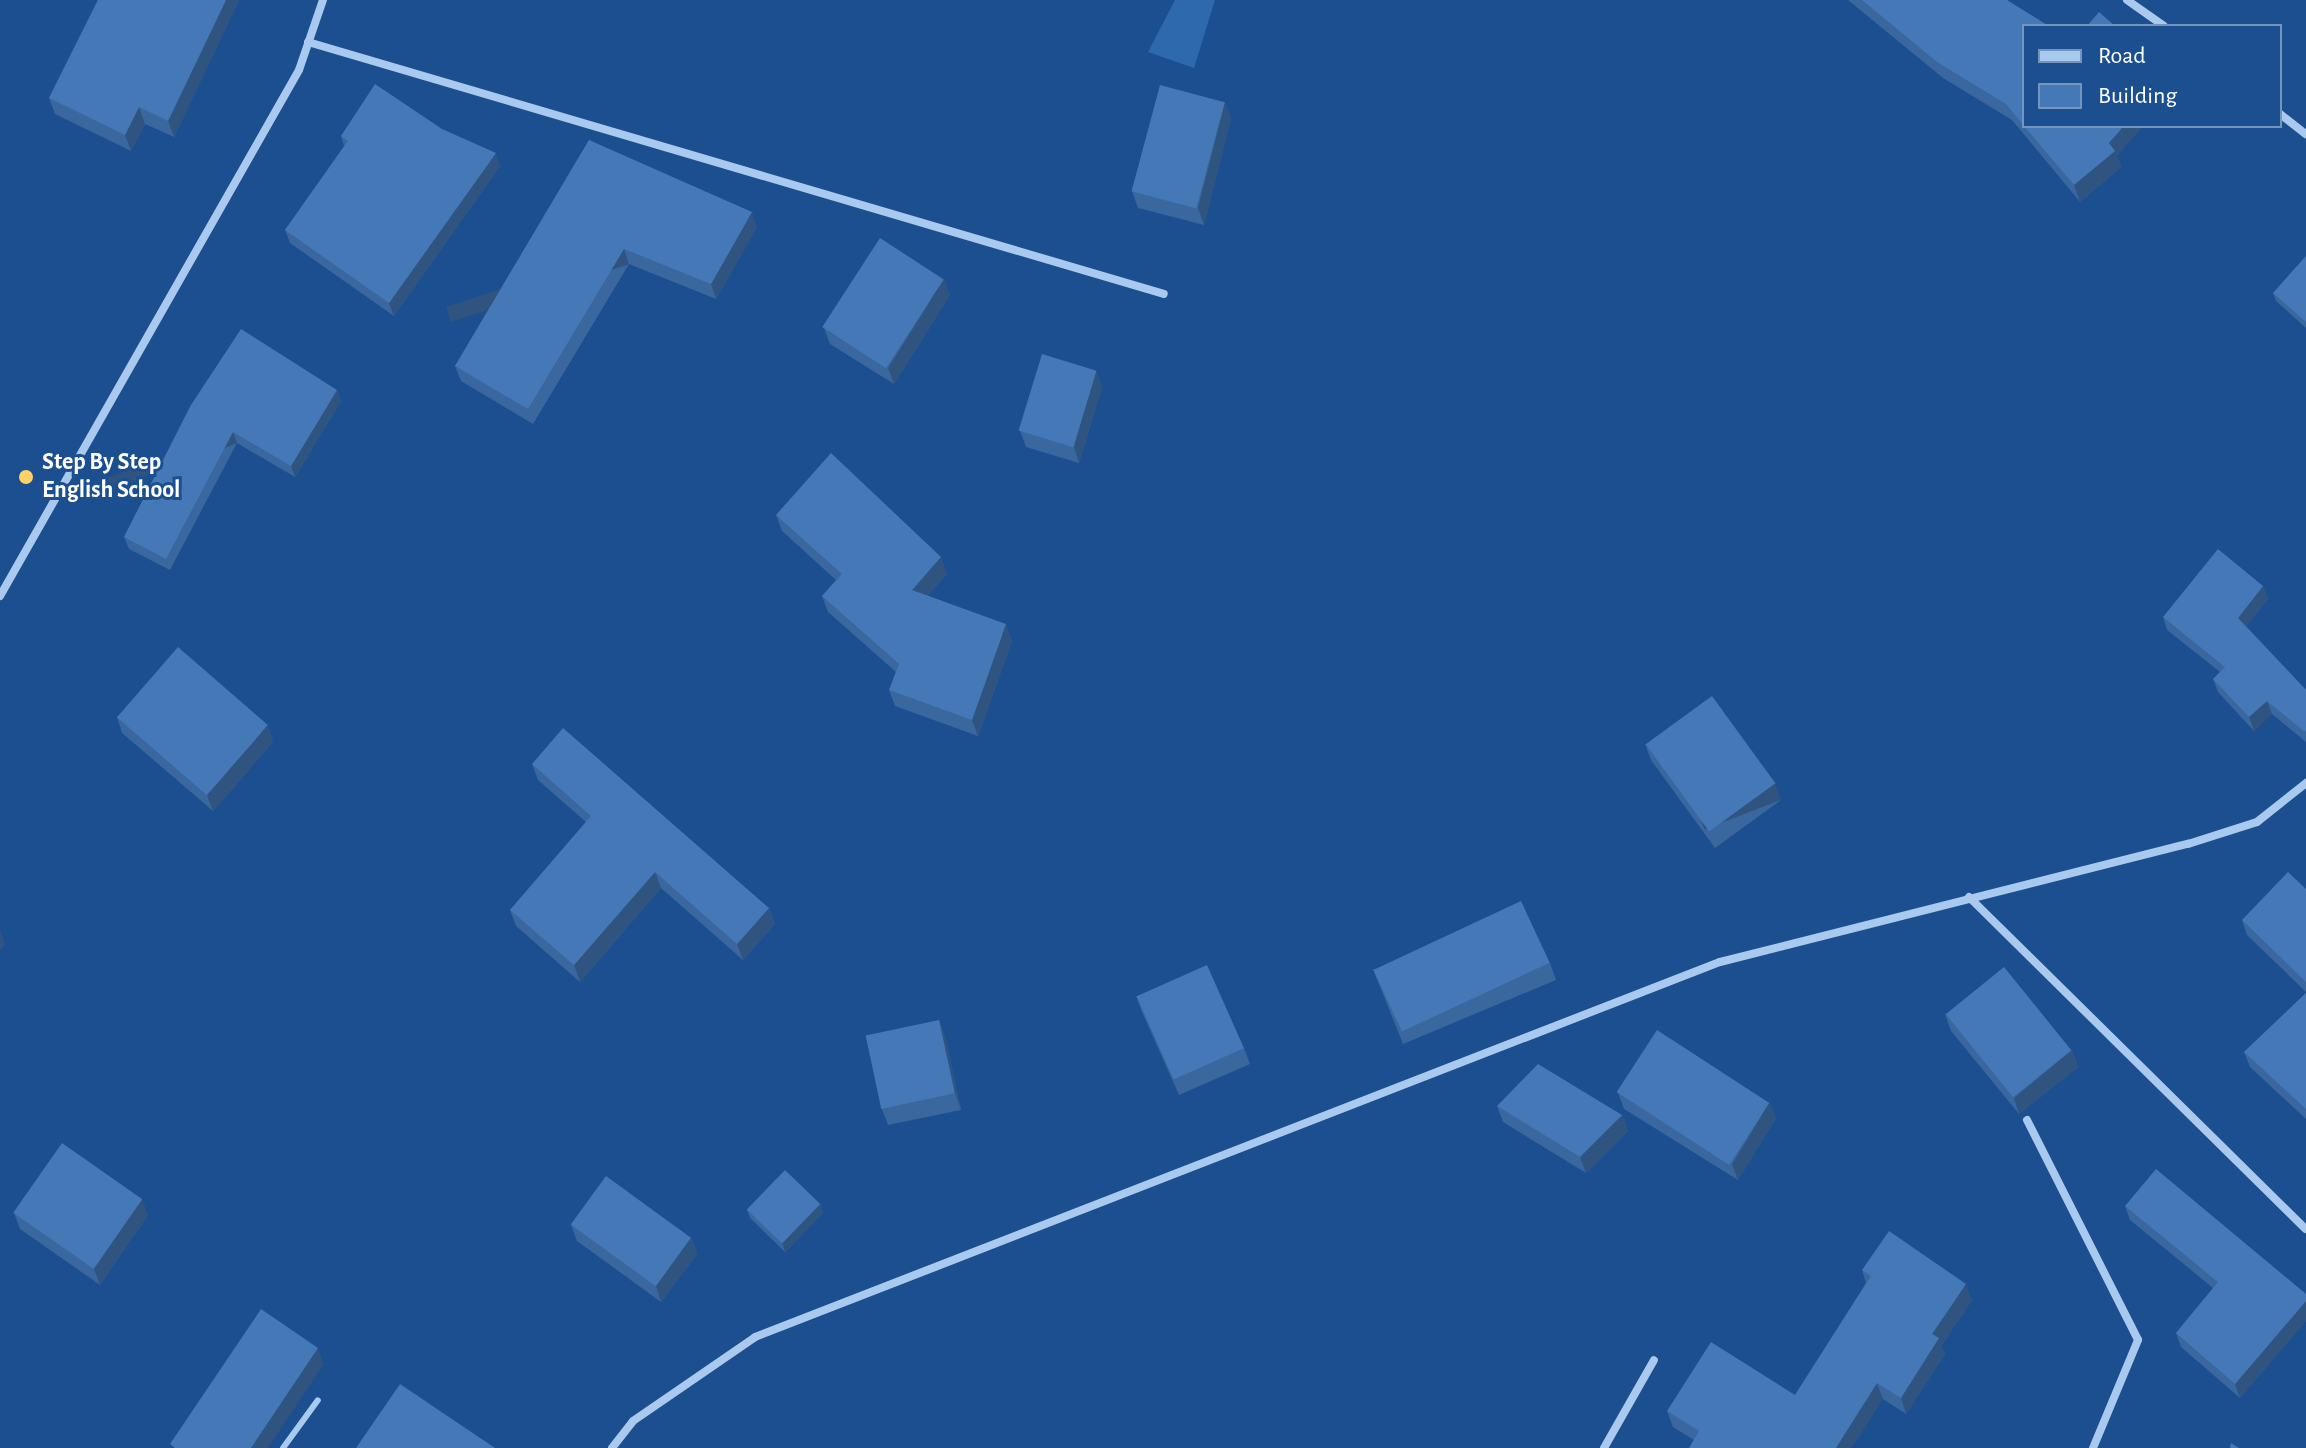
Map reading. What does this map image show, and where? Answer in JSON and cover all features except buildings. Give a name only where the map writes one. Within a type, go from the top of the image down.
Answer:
[{"type":"street","points":[[0,596],[299,70],[323,0]]},
{"type":"street","points":[[2127,0],[2161,24]]},
{"type":"street","points":[[308,42],[1164,294]]},
{"type":"street","points":[[2282,116],[2306,134]]},
{"type":"street","points":[[612,1448],[633,1421],[755,1337],[1720,962],[2257,822],[2306,783]]},
{"type":"street","points":[[1969,897],[2306,1229]]},
{"type":"street","points":[[2027,1120],[2138,1340],[2093,1448]]},
{"type":"street","points":[[1604,1448],[1654,1360]]},
{"type":"lane","points":[[283,1448],[318,1400]]},
{"type":"shaded area","points":[[1175,0],[1215,0],[1194,68],[1148,52]]},
{"type":"place","name":"Step By Step English School","points":[[26,477]]}]
